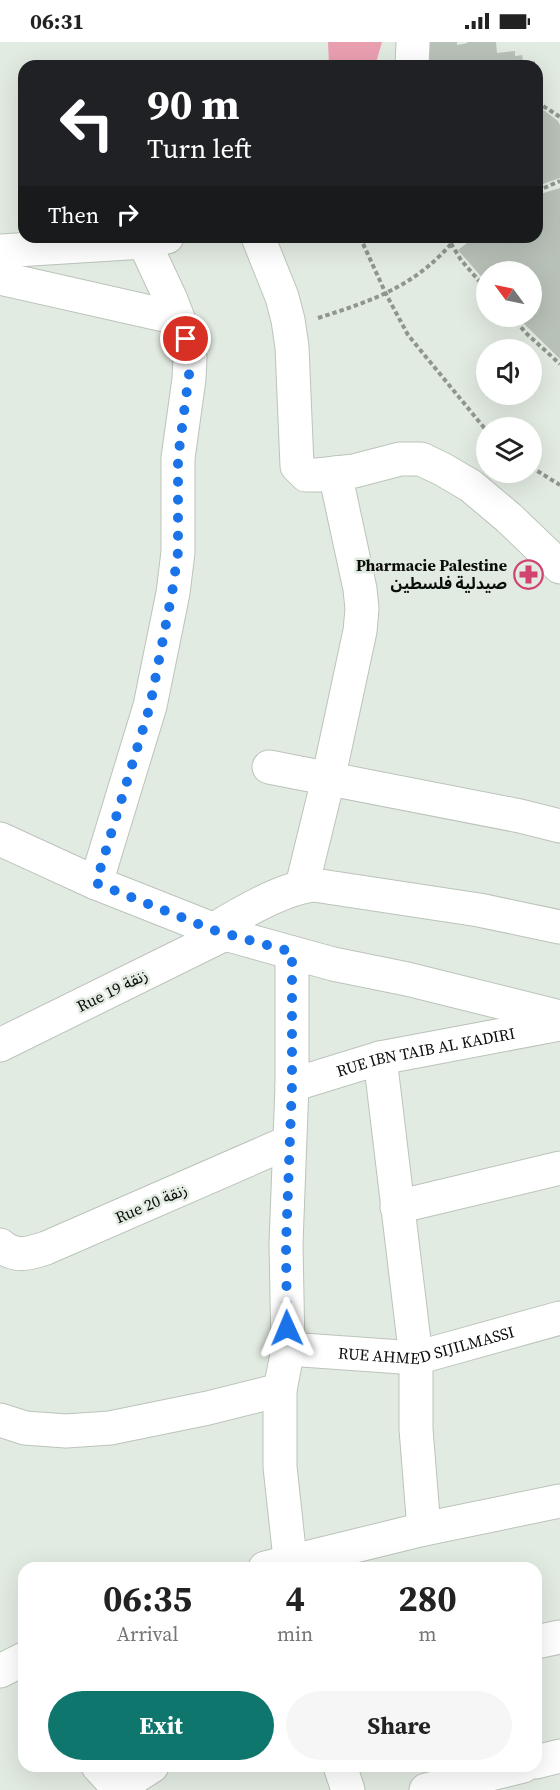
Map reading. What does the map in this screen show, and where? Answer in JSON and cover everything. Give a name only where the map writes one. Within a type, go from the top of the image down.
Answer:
[{"type":"street","points":[[412,60],[413,42]]},
{"type":"street","points":[[0,251],[113,243]]},
{"type":"street","points":[[96,883],[150,706],[178,552],[178,458],[190,367],[189,348],[177,318],[157,243]]},
{"type":"street","points":[[260,243],[282,297],[289,327],[297,466],[306,475],[354,471],[400,459],[421,459],[471,486],[509,518],[560,567]]},
{"type":"street","points":[[0,278],[177,318]]},
{"type":"street","points":[[335,473],[360,589],[362,609],[358,646],[302,886],[314,885],[479,910],[560,927]]},
{"type":"street","points":[[269,767],[520,816],[560,826]]},
{"type":"street","points":[[0,839],[96,883],[219,932],[333,964],[560,1017]]},
{"type":"street","name":"Rue 19 زنقة","points":[[0,1045],[219,932],[262,903],[302,886]]},
{"type":"street","points":[[282,1562],[280,1390],[288,1349],[286,1244],[292,1085],[292,952]]},
{"type":"street","name":"RUE IBN TAIB AL KADIRI","points":[[292,1085],[380,1058],[560,1024]]},
{"type":"street","points":[[380,1058],[416,1358],[416,1429],[424,1529]]},
{"type":"street","name":"Rue 20 زنقة","points":[[6,1249],[28,1254],[46,1248],[290,1142]]},
{"type":"street","points":[[397,1207],[560,1168]]},
{"type":"street","name":"RUE AHMED SIJILMASSI","points":[[288,1349],[416,1358],[560,1318]]},
{"type":"street","points":[[0,1420],[25,1428],[66,1431],[110,1428],[280,1390]]},
{"type":"street","points":[[297,1562],[424,1529],[560,1501]]},
{"type":"street","points":[[542,1640],[560,1636]]},
{"type":"street","points":[[542,1760],[560,1756]]},
{"type":"street","points":[[112,1781],[136,1772]]},
{"type":"street","points":[[426,1790],[499,1772]]},
{"type":"path","points":[[543,106],[560,117]]},
{"type":"path","points":[[543,189],[560,182]]},
{"type":"path","points":[[363,243],[408,335],[476,418]]},
{"type":"path","points":[[289,327],[354,307],[386,294],[419,274],[451,244],[476,277]]},
{"type":"path","points":[[521,327],[560,363]]},
{"type":"path","points":[[542,474],[560,485]]},
{"type":"shaded area","points":[[328,42],[382,42],[377,60],[329,60]]},
{"type":"building","points":[[422,42],[457,42],[457,45],[467,42],[496,42],[497,53],[515,51],[515,56],[522,55],[523,60],[420,60]]},
{"type":"building","points":[[543,110],[560,125],[560,178],[543,184]]},
{"type":"building","points":[[560,188],[560,359],[527,327],[542,327],[542,261],[476,261],[476,271],[458,250],[467,243],[543,243],[543,193]]},
{"type":"place","name":"Pharmacie Palestine صيدلية فلسطين","points":[[528,574]]},
{"type":"route","points":[[186,339],[190,367],[178,458],[178,552],[172,593],[150,706],[96,883],[213,930],[292,952],[292,1085],[286,1244],[287,1328]]}]
